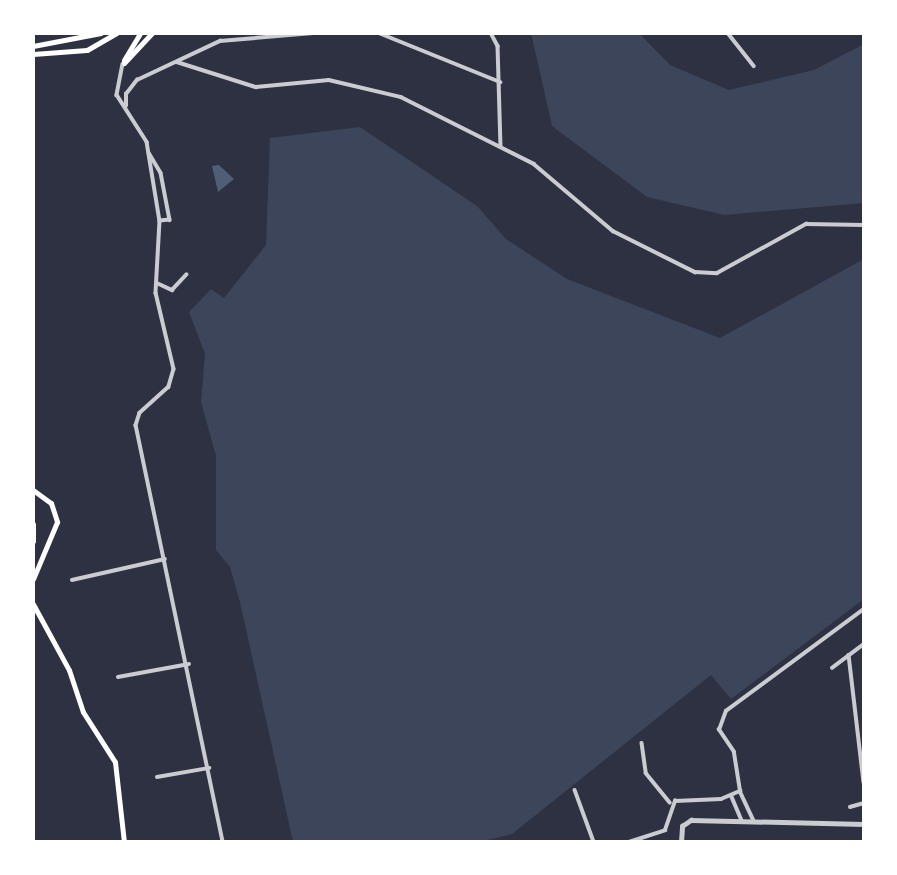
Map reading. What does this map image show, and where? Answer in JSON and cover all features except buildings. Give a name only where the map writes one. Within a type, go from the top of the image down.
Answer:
[{"type":"main road","points":[[33,46],[101,33]]},
{"type":"main road","points":[[33,54],[90,50],[116,33]]},
{"type":"main road","points":[[124,63],[140,33]]},
{"type":"main road","points":[[124,63],[152,33]]},
{"type":"main road","points":[[33,490],[54,508],[57,525],[33,579]]},
{"type":"main road","points":[[33,524],[33,541]]},
{"type":"main road","points":[[33,604],[39,625],[115,762],[124,842]]},
{"type":"main road","points":[[33,619],[39,625]]},
{"type":"street","points":[[126,108],[126,94],[137,80],[220,41],[313,33]]},
{"type":"street","points":[[379,33],[500,82]]},
{"type":"street","points":[[491,33],[500,82],[501,146]]},
{"type":"street","points":[[728,33],[754,66]]},
{"type":"street","points":[[177,62],[256,87],[363,84],[501,146],[559,181],[613,231],[695,272],[718,273],[806,224],[864,225]]},
{"type":"street","points":[[124,63],[116,88],[160,173],[170,220],[160,221]]},
{"type":"street","points":[[148,152],[160,221],[157,283],[174,377],[136,425],[189,664],[223,842]]},
{"type":"street","points":[[157,283],[172,290],[186,275]]},
{"type":"street","points":[[72,580],[165,559]]},
{"type":"street","points":[[754,821],[740,791],[734,752],[719,730],[726,711],[864,609]]},
{"type":"street","points":[[832,668],[864,644]]},
{"type":"street","points":[[849,655],[864,782]]},
{"type":"street","points":[[118,677],[189,664]]},
{"type":"street","points":[[629,842],[665,830],[670,803],[646,773],[642,743]]},
{"type":"street","points":[[157,777],[209,768]]},
{"type":"street","points":[[575,790],[594,842]]},
{"type":"street","points":[[670,803],[732,797],[740,791]]},
{"type":"street","points":[[732,797],[742,821]]},
{"type":"street","points":[[850,807],[864,803]]},
{"type":"street","points":[[681,842],[681,828],[691,820],[864,824]]},
{"type":"shaded area","points":[[531,33],[639,33],[670,65],[729,90],[814,70],[864,44],[864,203],[724,215],[647,197],[552,126]]},
{"type":"shaded area","points":[[360,127],[477,206],[506,239],[567,279],[720,338],[864,259],[864,599],[731,699],[711,675],[512,834],[479,842],[293,842],[240,602],[230,567],[216,550],[216,456],[201,402],[205,354],[189,312],[211,289],[224,298],[266,245],[270,138]]},
{"type":"shaded area","points":[[219,165],[234,179],[218,192],[212,166]]}]
